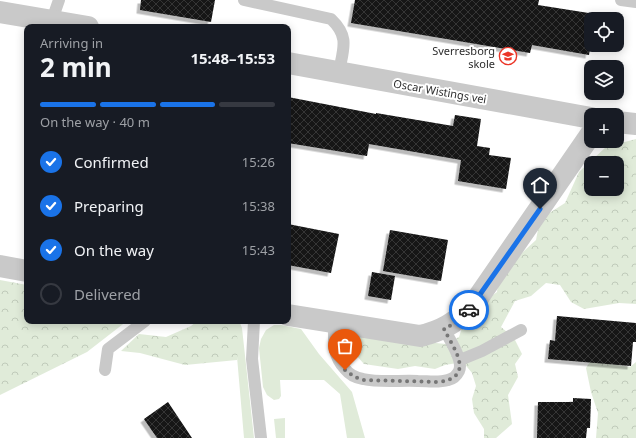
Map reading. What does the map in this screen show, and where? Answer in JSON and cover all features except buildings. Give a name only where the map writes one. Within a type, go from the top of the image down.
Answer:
[{"type":"street","points":[[0,12],[73,24]]},
{"type":"street","name":"Oscar Wistings vei","points":[[291,64],[584,117]]},
{"type":"street","points":[[624,123],[636,124]]},
{"type":"street","points":[[291,316],[420,336],[432,334],[455,323],[471,308],[584,144]]},
{"type":"street","points":[[0,266],[24,270]]},
{"type":"lane","points":[[52,20],[59,0]]},
{"type":"lane","points":[[244,0],[331,19],[339,26],[344,39],[338,72]]},
{"type":"lane","points":[[621,0],[636,2]]},
{"type":"lane","points":[[334,323],[334,344],[336,357],[345,370],[355,377],[364,380],[380,381],[439,382],[455,377],[460,369],[460,360],[444,329]]},
{"type":"lane","points":[[105,370],[108,349],[141,324]]},
{"type":"lane","points":[[254,324],[252,359],[262,438]]},
{"type":"lane","points":[[460,360],[482,351],[521,330]]},
{"type":"green space","points":[[636,139],[636,304],[619,303],[584,309],[571,302],[560,285],[546,283],[531,296],[515,301],[501,327],[514,338],[522,354],[515,364],[518,377],[508,395],[512,424],[496,438],[484,438],[484,429],[474,413],[472,399],[476,386],[472,373],[463,362],[445,365],[435,369],[415,366],[398,369],[364,364],[355,354],[354,335],[446,344],[459,337],[465,318],[474,309],[497,292],[499,274],[536,240],[540,219],[565,203],[579,172],[584,167],[584,196],[624,196],[624,156],[596,156],[605,148],[624,148],[624,142]]},
{"type":"green space","points":[[0,280],[24,284],[24,324],[123,324],[87,352],[0,395]]},
{"type":"green space","points":[[193,324],[236,324],[238,348],[237,360],[185,365],[140,353],[121,351],[139,334],[166,337]]},
{"type":"green space","points":[[234,324],[240,324],[242,328],[254,438],[244,438]]},
{"type":"green space","points":[[274,325],[301,329],[319,354],[352,392],[365,438],[347,438],[340,394],[324,380],[280,380],[281,396],[279,399],[274,400],[267,395],[263,387],[259,348],[261,339],[266,330]]},
{"type":"green space","points":[[593,357],[612,364],[630,367],[636,362],[636,438],[596,438],[598,413],[591,392],[586,368]]},
{"type":"green space","points":[[285,418],[285,438],[276,438],[274,419]]},
{"type":"way so far","points":[[345,370],[355,377],[364,380],[439,382],[449,380],[455,377],[460,369],[460,360],[444,329],[455,323],[469,310]]},
{"type":"place","name":"Sverresborg skole","points":[[508,56]]},
{"type":"route","points":[[469,310],[540,209]]}]
